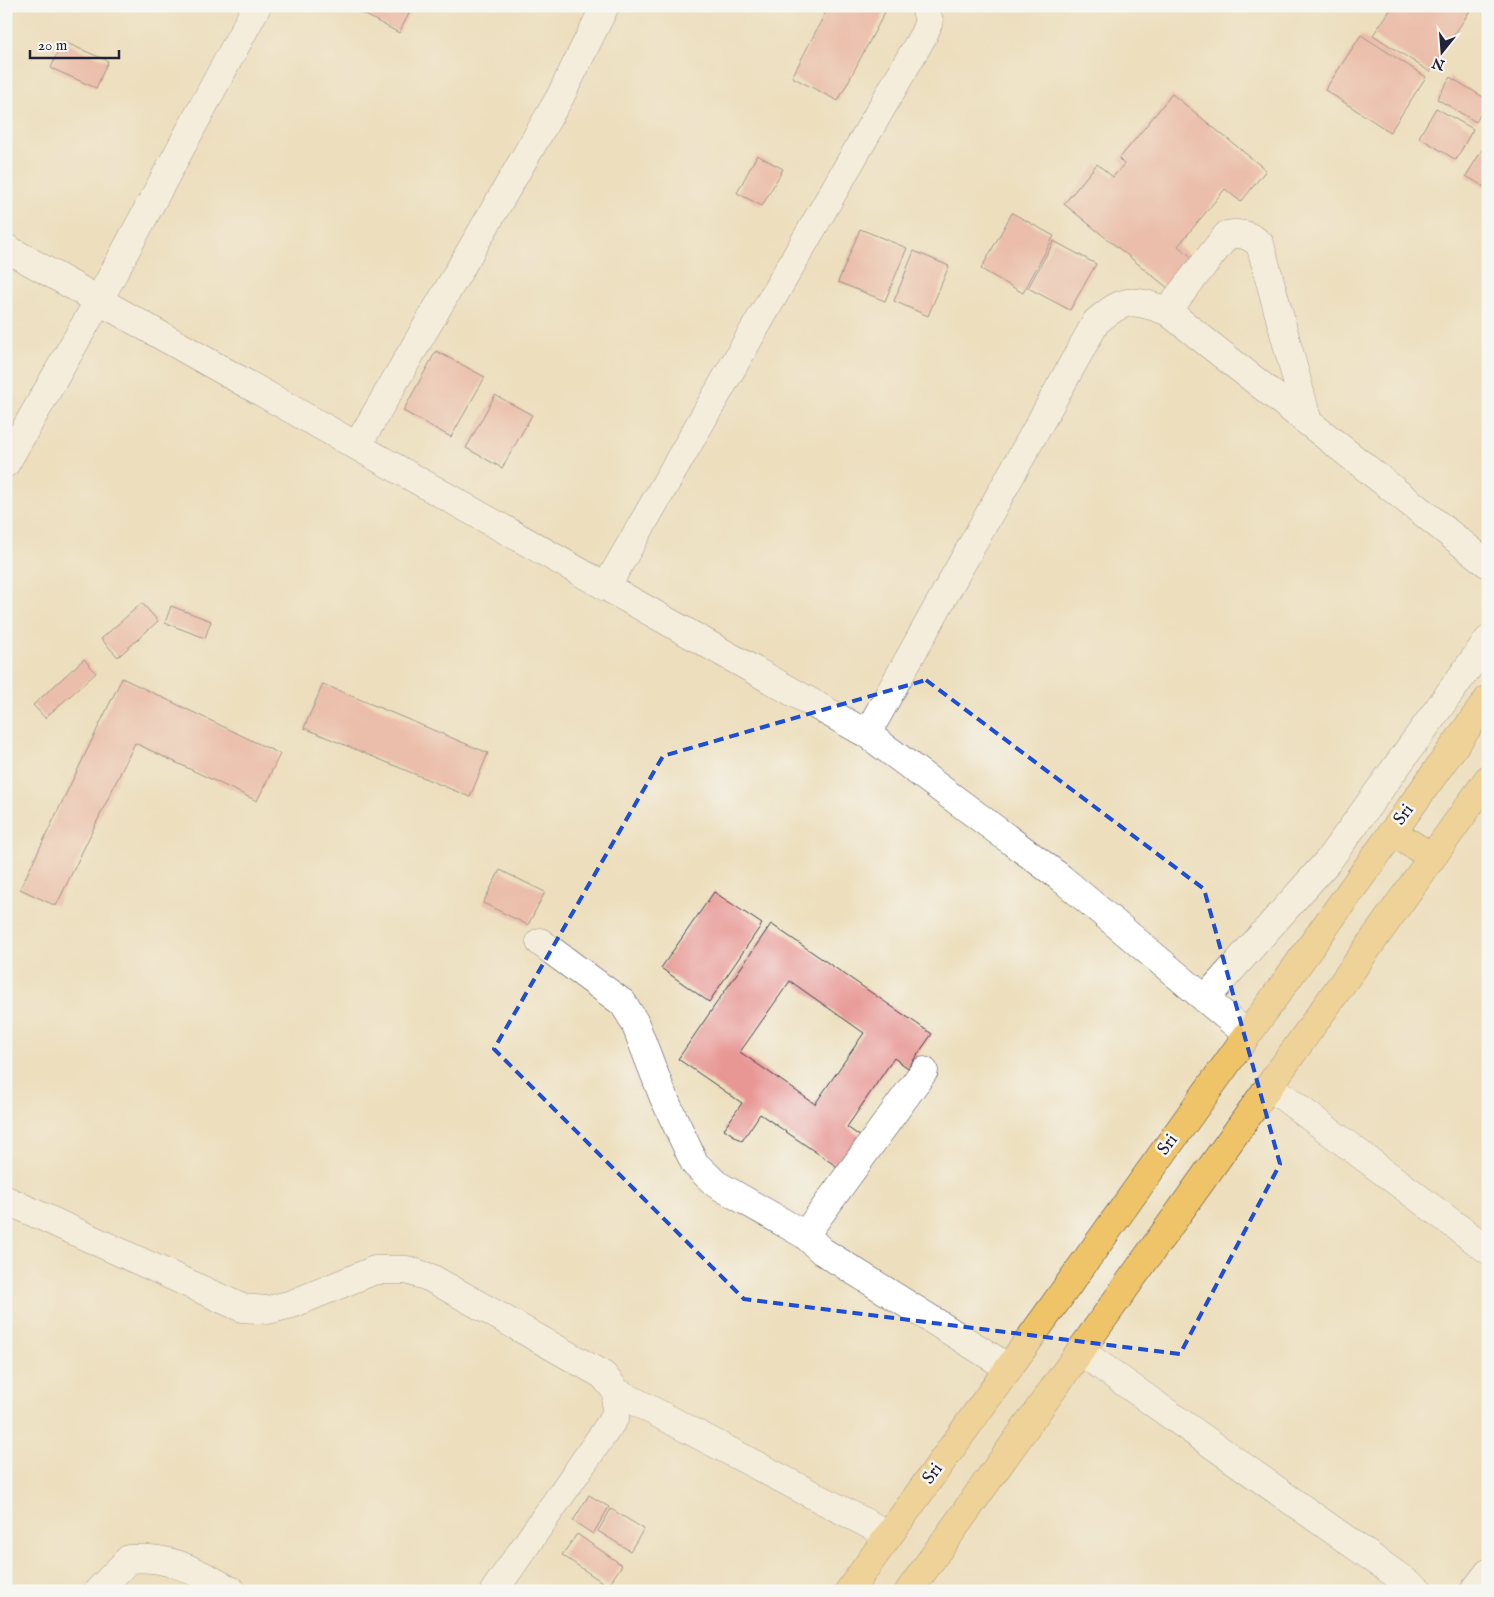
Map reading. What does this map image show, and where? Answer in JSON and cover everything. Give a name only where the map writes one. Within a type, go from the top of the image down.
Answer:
[{"type":"highway","name":"Sri","points":[[849,1591],[1488,699]]},
{"type":"highway","points":[[909,1591],[1488,779]]},
{"type":"highway","points":[[1392,832],[1432,857]]},
{"type":"street","points":[[6,463],[99,300],[257,6]]},
{"type":"street","points":[[357,446],[560,97],[605,6]]},
{"type":"street","points":[[606,587],[924,34],[929,21],[925,6]]},
{"type":"street","points":[[1168,311],[1227,234],[1240,233],[1252,237],[1260,244],[1308,422]]},
{"type":"street","points":[[6,248],[867,734],[1061,878],[1247,1034]]},
{"type":"street","points":[[867,734],[1096,322],[1114,306],[1130,302],[1148,304],[1168,311],[1488,564]]},
{"type":"street","points":[[1206,1000],[1328,861],[1488,640]]},
{"type":"street","points":[[540,942],[623,1003],[634,1021],[663,1096],[695,1164],[716,1184],[805,1235],[822,1251],[1009,1368]]},
{"type":"street","points":[[805,1235],[924,1071]]},
{"type":"street","points":[[1269,1086],[1488,1250]]},
{"type":"street","points":[[6,1200],[242,1308],[268,1310],[292,1304],[375,1270],[407,1270],[423,1275],[603,1375],[617,1392],[889,1535]]},
{"type":"street","points":[[1080,1352],[1419,1591]]},
{"type":"street","points":[[494,1591],[615,1416],[617,1392]]},
{"type":"street","points":[[98,1591],[129,1559],[150,1557],[181,1564],[232,1591]]},
{"type":"street","points":[[1474,1591],[1488,1573]]},
{"type":"highlighted area","points":[[926,680],[1204,889],[1280,1164],[1180,1354],[744,1299],[494,1049],[663,756]]},
{"type":"building","points":[[349,6],[413,6],[399,33]]},
{"type":"building","points":[[829,6],[874,6],[885,12],[838,101],[792,77]]},
{"type":"building","points":[[1393,6],[1473,6],[1430,72],[1373,35]]},
{"type":"building","points":[[1361,35],[1426,77],[1390,132],[1325,90]]},
{"type":"building","points":[[62,41],[108,61],[96,88],[51,68]]},
{"type":"building","points":[[1450,77],[1488,100],[1476,122],[1437,99]]},
{"type":"building","points":[[1172,94],[1266,170],[1241,202],[1225,189],[1178,246],[1194,259],[1169,289],[1064,204],[1097,164],[1113,177],[1124,164],[1119,159]]},
{"type":"building","points":[[1436,108],[1473,129],[1456,160],[1419,137]]},
{"type":"building","points":[[1488,140],[1488,189],[1466,176]]},
{"type":"building","points":[[757,155],[783,169],[762,206],[737,193]]},
{"type":"building","points":[[1012,213],[1054,236],[1023,293],[981,269]]},
{"type":"building","points":[[860,229],[907,248],[885,301],[838,282]]},
{"type":"building","points":[[1054,241],[1096,264],[1070,310],[1028,288]]},
{"type":"building","points":[[914,251],[949,266],[928,316],[894,301]]},
{"type":"building","points":[[436,351],[485,377],[451,437],[403,411]]},
{"type":"building","points":[[495,395],[532,415],[502,468],[466,448]]},
{"type":"building","points":[[142,603],[158,621],[118,657],[101,639]]},
{"type":"building","points":[[171,606],[211,621],[205,638],[165,623]]},
{"type":"building","points":[[84,659],[96,673],[45,718],[33,705]]},
{"type":"building","points":[[122,678],[280,754],[257,801],[135,743],[56,906],[20,889]]},
{"type":"building","points":[[323,684],[488,753],[470,797],[304,728]]},
{"type":"building","points":[[500,870],[545,892],[528,925],[483,903]]},
{"type":"building","points":[[714,892],[762,924],[709,1002],[661,968]]},
{"type":"building","points":[[771,924],[932,1034],[908,1068],[894,1058],[847,1127],[861,1137],[839,1168],[760,1114],[742,1141],[724,1129],[742,1103],[678,1059]],"holes":[[[790,981],[864,1033],[815,1104],[740,1052]]]},
{"type":"building","points":[[589,1495],[609,1507],[593,1534],[573,1521]]},
{"type":"building","points":[[611,1509],[644,1529],[630,1551],[598,1531]]},
{"type":"building","points":[[577,1534],[622,1565],[608,1586],[562,1555]]}]
